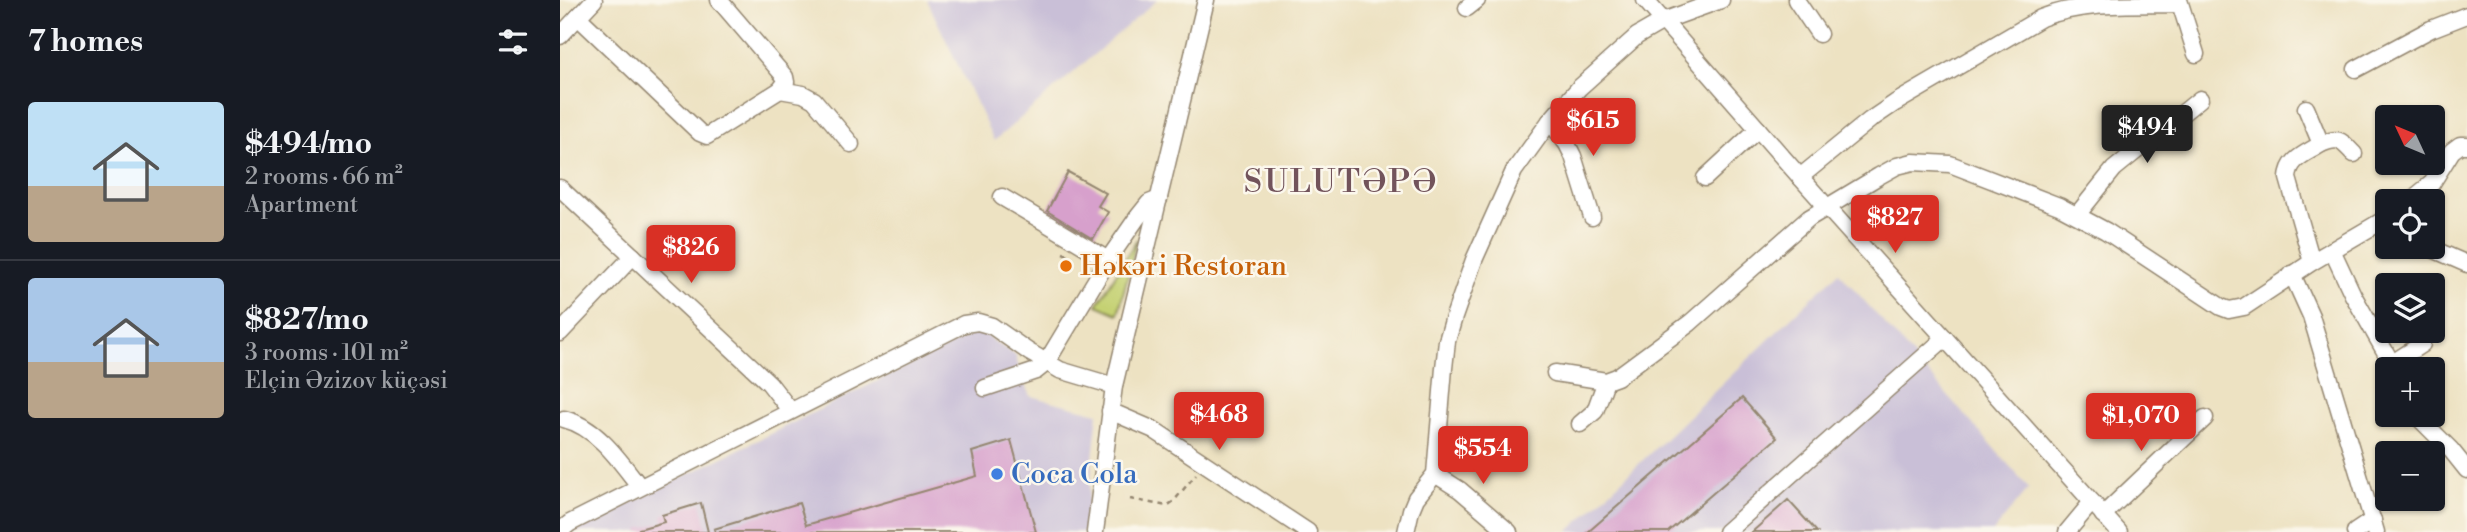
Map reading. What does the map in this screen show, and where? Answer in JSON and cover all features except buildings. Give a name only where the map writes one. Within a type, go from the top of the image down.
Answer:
[{"type":"street","points":[[560,36],[594,0]]},
{"type":"street","points":[[578,17],[700,133],[707,136],[780,90],[786,82],[785,77],[719,0]]},
{"type":"street","points":[[1095,532],[1114,386],[1206,0]]},
{"type":"street","points":[[1645,0],[2119,532]]},
{"type":"street","points":[[1406,532],[1416,498],[1435,474],[1447,341],[1454,317],[1474,260],[1514,171],[1550,121],[1580,88],[1637,36],[1663,21],[1721,0]]},
{"type":"street","points":[[1796,0],[1819,34]]},
{"type":"street","points":[[2356,69],[2431,29],[2467,15],[2461,0]]},
{"type":"street","points":[[1800,177],[1887,108],[2041,18],[2059,11],[2085,6],[2179,2],[2196,54]]},
{"type":"street","points":[[780,90],[803,94],[814,100],[850,144]]},
{"type":"street","points":[[2077,215],[2114,169],[2200,99]]},
{"type":"street","points":[[2306,108],[2322,144]]},
{"type":"street","points":[[1550,121],[1573,156],[1592,217]]},
{"type":"street","points":[[1705,178],[1758,129]]},
{"type":"street","points":[[2312,262],[2288,178],[2288,168],[2293,161],[2333,139],[2340,140],[2354,154]]},
{"type":"street","points":[[2425,189],[2432,183],[2452,150],[2459,145],[2467,145]]},
{"type":"street","points":[[1555,373],[1606,381],[1617,377],[1690,323],[1809,218],[1897,166],[1927,161],[1950,164],[2038,196],[2077,215],[2229,310],[2244,307],[2292,274],[2375,227]]},
{"type":"street","points":[[560,188],[769,383],[790,410]]},
{"type":"street","points":[[1002,197],[1108,260]]},
{"type":"street","points":[[985,388],[1037,371],[1046,363],[1108,260],[1143,210],[1158,199]]},
{"type":"street","points":[[2332,250],[2387,357]]},
{"type":"street","points":[[2445,254],[2467,264]]},
{"type":"street","points":[[560,333],[633,256]]},
{"type":"street","points":[[2292,274],[2311,316],[2375,526],[2355,532]]},
{"type":"street","points":[[560,531],[569,523],[640,486],[964,324],[978,322],[992,326],[1046,363],[1069,375],[1114,386]]},
{"type":"street","points":[[1726,532],[1945,338]]},
{"type":"street","points":[[2405,357],[2422,344]]},
{"type":"street","points":[[1580,424],[1595,411],[1606,381]]},
{"type":"street","points":[[1110,411],[1154,430],[1308,532]]},
{"type":"street","points":[[2067,532],[2205,418]]},
{"type":"street","points":[[564,419],[585,427],[640,486]]},
{"type":"street","points":[[2429,427],[2464,458]]},
{"type":"street","points":[[1435,474],[1509,532]]},
{"type":"path","points":[[1130,499],[1167,506],[1204,464]]},
{"type":"shaded area","points":[[927,0],[1157,0],[994,141]]},
{"type":"shaded area","points":[[1839,272],[2029,488],[1993,532],[1568,532]]},
{"type":"shaded area","points":[[979,331],[1016,356],[1021,377],[1030,396],[1098,413],[1085,532],[571,532]]},
{"type":"green space","points":[[1137,239],[1118,314],[1097,305]]},
{"type":"place","name":"Həkəri Restoran","points":[[1066,266]]},
{"type":"place","name":"Coca Cola","points":[[997,474]]},
{"type":"district","name":"SULUTƏPƏ","points":[[1341,182]]}]
